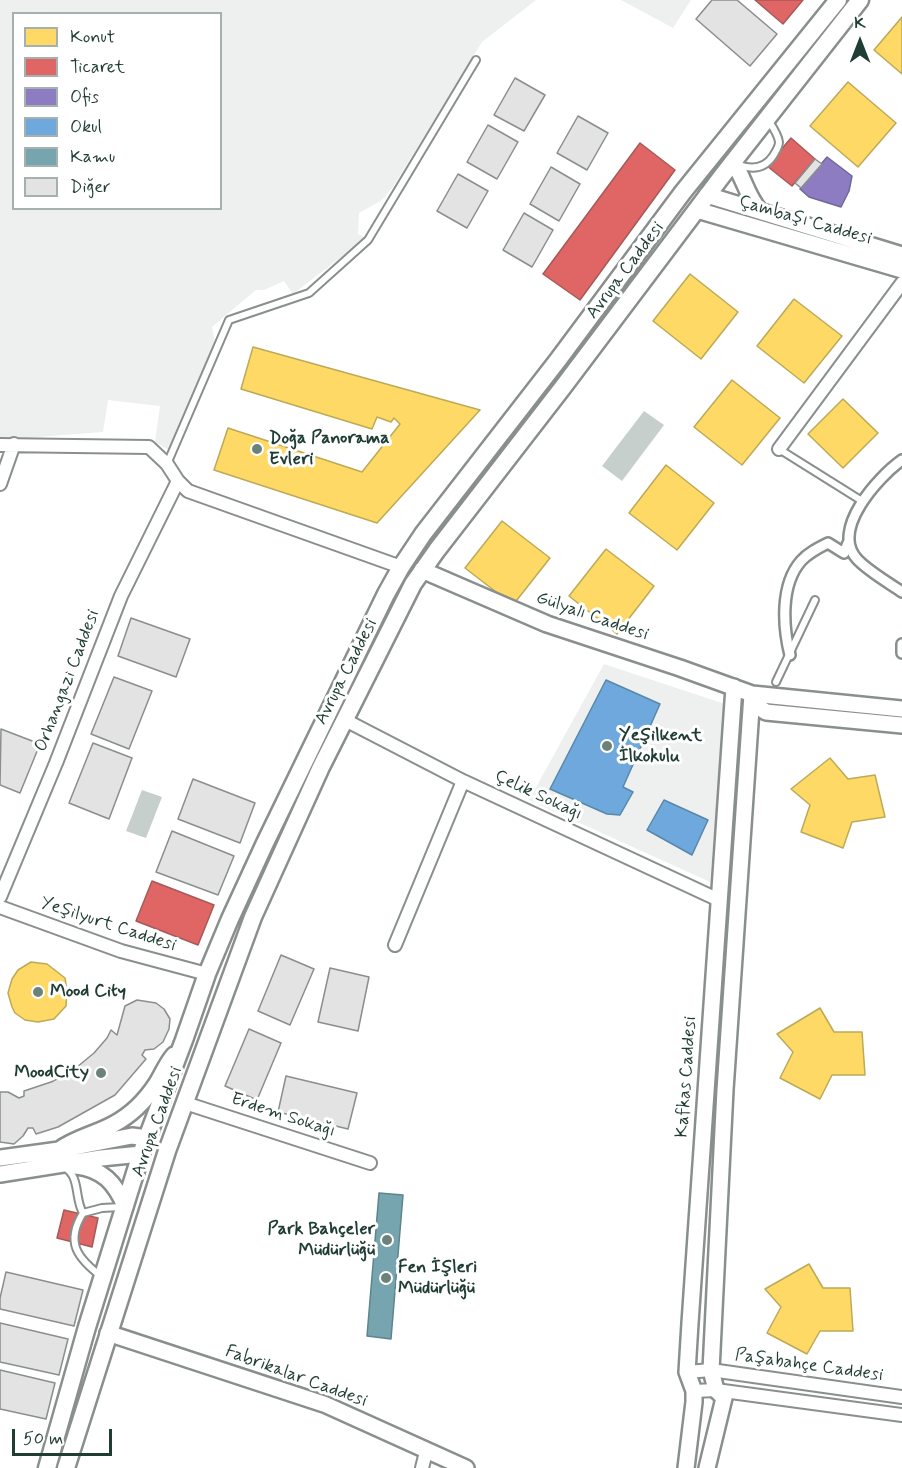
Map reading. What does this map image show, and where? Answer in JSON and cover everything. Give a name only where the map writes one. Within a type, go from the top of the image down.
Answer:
[{"type":"main road","name":"Avrupa Caddesi","points":[[48,1468],[141,1154],[207,974],[265,843],[401,567],[423,534],[558,360],[683,192],[838,0]]},
{"type":"main road","name":"Avrupa Caddesi","points":[[66,1468],[167,1151],[253,917],[345,720],[403,604],[422,570],[733,162],[860,0]]},
{"type":"main road","points":[[697,210],[686,200],[683,192],[694,191],[708,195]]},
{"type":"main road","points":[[147,1138],[167,1151]]},
{"type":"main road","points":[[141,1154],[167,1151]]},
{"type":"street","points":[[733,162],[749,197],[760,211]]},
{"type":"street","name":"Çambaşı Caddesi","points":[[708,195],[902,255]]},
{"type":"street","name":"Çambaşı Caddesi","points":[[697,210],[902,270]]},
{"type":"street","points":[[779,449],[902,283]]},
{"type":"street","points":[[0,484],[14,444]]},
{"type":"street","points":[[0,445],[149,447],[168,464],[178,481],[188,491],[401,567]]},
{"type":"street","points":[[902,460],[862,501],[849,528],[849,543],[856,559],[902,592]]},
{"type":"street","name":"Orhangazi Caddesi","points":[[0,897],[56,763],[121,596],[178,481]]},
{"type":"street","points":[[790,656],[785,633],[786,602],[790,580],[800,562],[813,550],[828,543],[844,552],[849,543]]},
{"type":"street","name":"Gülyalı Caddesi","points":[[422,570],[547,624],[752,694],[902,709]]},
{"type":"street","points":[[902,644],[902,653]]},
{"type":"street","name":"Kafkas Caddesi","points":[[686,1468],[694,1391],[687,1372],[734,687]]},
{"type":"street","points":[[707,1468],[724,1398],[716,1390],[711,1370],[725,1090],[752,694]]},
{"type":"street","name":"Gülyalı Caddesi","points":[[752,694],[757,706],[766,712],[902,725]]},
{"type":"street","name":"Çelik Sokağı","points":[[345,720],[464,781],[719,900]]},
{"type":"street","points":[[395,945],[464,781]]},
{"type":"street","name":"Yeşilyurt Caddesi","points":[[1,913],[121,951],[207,974]]},
{"type":"street","points":[[60,1157],[68,1143],[95,1134],[134,1110],[147,1097],[184,1040]]},
{"type":"street","name":"Erdem Sokağı","points":[[185,1103],[370,1163]]},
{"type":"street","points":[[0,1174],[132,1136],[147,1138]]},
{"type":"street","points":[[0,1158],[141,1154]]},
{"type":"street","points":[[60,1157],[109,1178],[118,1190],[125,1206]]},
{"type":"street","name":"Fabrikalar Caddesi","points":[[108,1333],[324,1404],[426,1452],[466,1468]]},
{"type":"street","name":"Paşabahçe Caddesi","points":[[687,1372],[711,1370],[902,1397]]},
{"type":"street","points":[[694,1391],[716,1390],[902,1415]]},
{"type":"street","points":[[422,1468],[426,1452]]},
{"type":"lane","points":[[168,464],[229,320],[309,293],[368,240],[476,60]]},
{"type":"lane","points":[[733,162],[748,168],[768,163],[779,143],[767,119]]},
{"type":"lane","points":[[779,449],[862,501]]},
{"type":"lane","points":[[776,682],[815,600]]},
{"type":"lane","points":[[60,1157],[73,1174],[79,1206],[83,1213]]},
{"type":"lane","points":[[103,1277],[84,1263],[74,1242],[77,1225],[83,1213],[102,1208],[125,1206]]},
{"type":"shaded area","points":[[0,0],[536,0],[482,42],[393,187],[382,200],[359,213],[358,234],[366,238],[293,294],[284,281],[264,290],[256,290],[212,327],[215,343],[170,451],[155,442],[160,406],[108,400],[103,432],[0,440]]},
{"type":"shaded area","points":[[621,0],[691,0],[673,28]]},
{"type":"shaded area","points":[[644,411],[664,425],[622,481],[602,466]]},
{"type":"shaded area","points":[[604,664],[725,704],[710,882],[529,800]]},
{"type":"shaded area","points":[[142,790],[162,797],[146,838],[126,831]]},
{"type":"building: Konut","points":[[902,17],[902,74],[874,50]]},
{"type":"building: Konut","points":[[848,82],[896,123],[858,167],[810,126]]},
{"type":"building: Konut","points":[[690,274],[738,312],[701,359],[653,321]]},
{"type":"building: Konut","points":[[794,299],[842,336],[804,383],[757,346]]},
{"type":"building: Konut","name":"Doğa Panorama Evleri","points":[[253,347],[480,410],[377,523],[214,470],[228,428],[362,472],[400,424],[394,418],[391,422],[377,417],[372,429],[241,389]]},
{"type":"building: Konut","points":[[732,380],[780,418],[742,465],[694,427]]},
{"type":"building: Konut","points":[[843,399],[878,433],[843,468],[808,434]]},
{"type":"building: Konut","points":[[666,465],[714,503],[677,550],[629,513]]},
{"type":"building: Konut","points":[[502,521],[550,558],[513,605],[465,568]]},
{"type":"building: Konut","points":[[606,549],[654,586],[617,634],[569,596]]},
{"type":"building: Konut","points":[[830,758],[848,779],[875,775],[885,817],[852,822],[843,848],[801,832],[810,805],[791,789]]},
{"type":"building: Konut","name":"Mood City","points":[[31,962],[47,964],[65,978],[66,1006],[54,1019],[38,1022],[25,1020],[15,1013],[12,1007],[8,993],[12,979],[18,970]]},
{"type":"building: Konut","points":[[820,1008],[834,1032],[862,1032],[865,1075],[832,1075],[820,1099],[780,1078],[793,1052],[777,1034]]},
{"type":"building: Konut","points":[[809,1264],[823,1288],[850,1288],[853,1331],[820,1331],[807,1354],[767,1333],[781,1307],[765,1289]]},
{"type":"building: Ticaret","points":[[755,0],[803,0],[783,24]]},
{"type":"building: Ticaret","points":[[791,138],[815,159],[792,186],[767,166]]},
{"type":"building: Ticaret","points":[[640,143],[675,170],[580,300],[543,274]]},
{"type":"building: Ticaret","points":[[152,881],[214,905],[198,945],[136,921]]},
{"type":"building: Ticaret","points":[[64,1210],[98,1218],[92,1247],[57,1238]]},
{"type":"building: Ofis","points":[[827,157],[852,176],[849,191],[841,207],[809,197],[800,189]]},
{"type":"building: Okul","name":"Yeşilkent İlkokulu","points":[[606,680],[660,704],[623,787],[633,792],[620,815],[607,814],[550,789]]},
{"type":"building: Okul","points":[[664,800],[708,820],[692,855],[647,830]]},
{"type":"building: Kamu","points":[[379,1193],[403,1195],[391,1339],[367,1336]]},
{"type":"building: Diğer","points":[[712,0],[737,0],[777,34],[750,66],[696,19]]},
{"type":"building: Diğer","points":[[515,78],[545,95],[524,131],[494,115]]},
{"type":"building: Diğer","points":[[578,116],[608,133],[587,170],[557,153]]},
{"type":"building: Diğer","points":[[488,125],[518,142],[497,179],[467,162]]},
{"type":"building: Diğer","points":[[815,159],[822,164],[801,188],[795,183]]},
{"type":"building: Diğer","points":[[551,167],[580,184],[559,221],[530,204]]},
{"type":"building: Diğer","points":[[458,174],[488,191],[467,228],[437,211]]},
{"type":"building: Diğer","points":[[524,213],[553,230],[532,267],[503,250]]},
{"type":"building: Diğer","points":[[131,618],[190,639],[176,677],[118,656]]},
{"type":"building: Diğer","points":[[114,677],[152,691],[129,749],[91,734]]},
{"type":"building: Diğer","points":[[1,729],[40,744],[20,793],[0,785]]},
{"type":"building: Diğer","points":[[93,743],[132,758],[109,819],[69,803]]},
{"type":"building: Diğer","points":[[193,779],[255,803],[240,843],[178,819]]},
{"type":"building: Diğer","points":[[172,831],[234,856],[218,895],[156,872]]},
{"type":"building: Diğer","points":[[281,955],[314,969],[290,1025],[258,1011]]},
{"type":"building: Diğer","points":[[330,968],[369,977],[358,1031],[318,1022]]},
{"type":"building: Diğer","name":"MoodCity","points":[[137,1000],[156,1003],[164,1009],[170,1019],[169,1029],[163,1042],[154,1049],[145,1050],[142,1055],[146,1059],[115,1095],[58,1127],[36,1134],[33,1128],[28,1128],[14,1144],[0,1142],[0,1092],[8,1092],[19,1098],[24,1096],[24,1091],[71,1072],[94,1053],[111,1030],[117,1035],[125,1006]]},
{"type":"building: Diğer","points":[[249,1029],[281,1043],[257,1100],[225,1086]]},
{"type":"building: Diğer","points":[[286,1076],[357,1093],[348,1129],[278,1112]]},
{"type":"building: Diğer","points":[[6,1272],[83,1290],[74,1326],[0,1309]]},
{"type":"building: Diğer","points":[[0,1323],[68,1339],[59,1375],[0,1362]]},
{"type":"building: Diğer","points":[[0,1370],[55,1383],[46,1419],[0,1409]]},
{"type":"place","name":"Doğa Panorama Evleri","points":[[257,449]]},
{"type":"place","name":"Yeşilkent İlkokulu","points":[[607,746]]},
{"type":"place","name":"Mood City","points":[[38,992]]},
{"type":"place","name":"MoodCity","points":[[101,1073]]},
{"type":"place","name":"Park Bahçeler Müdürlüğü","points":[[387,1240]]},
{"type":"place","name":"Fen İşleri Müdürlüğü","points":[[386,1278]]}]
